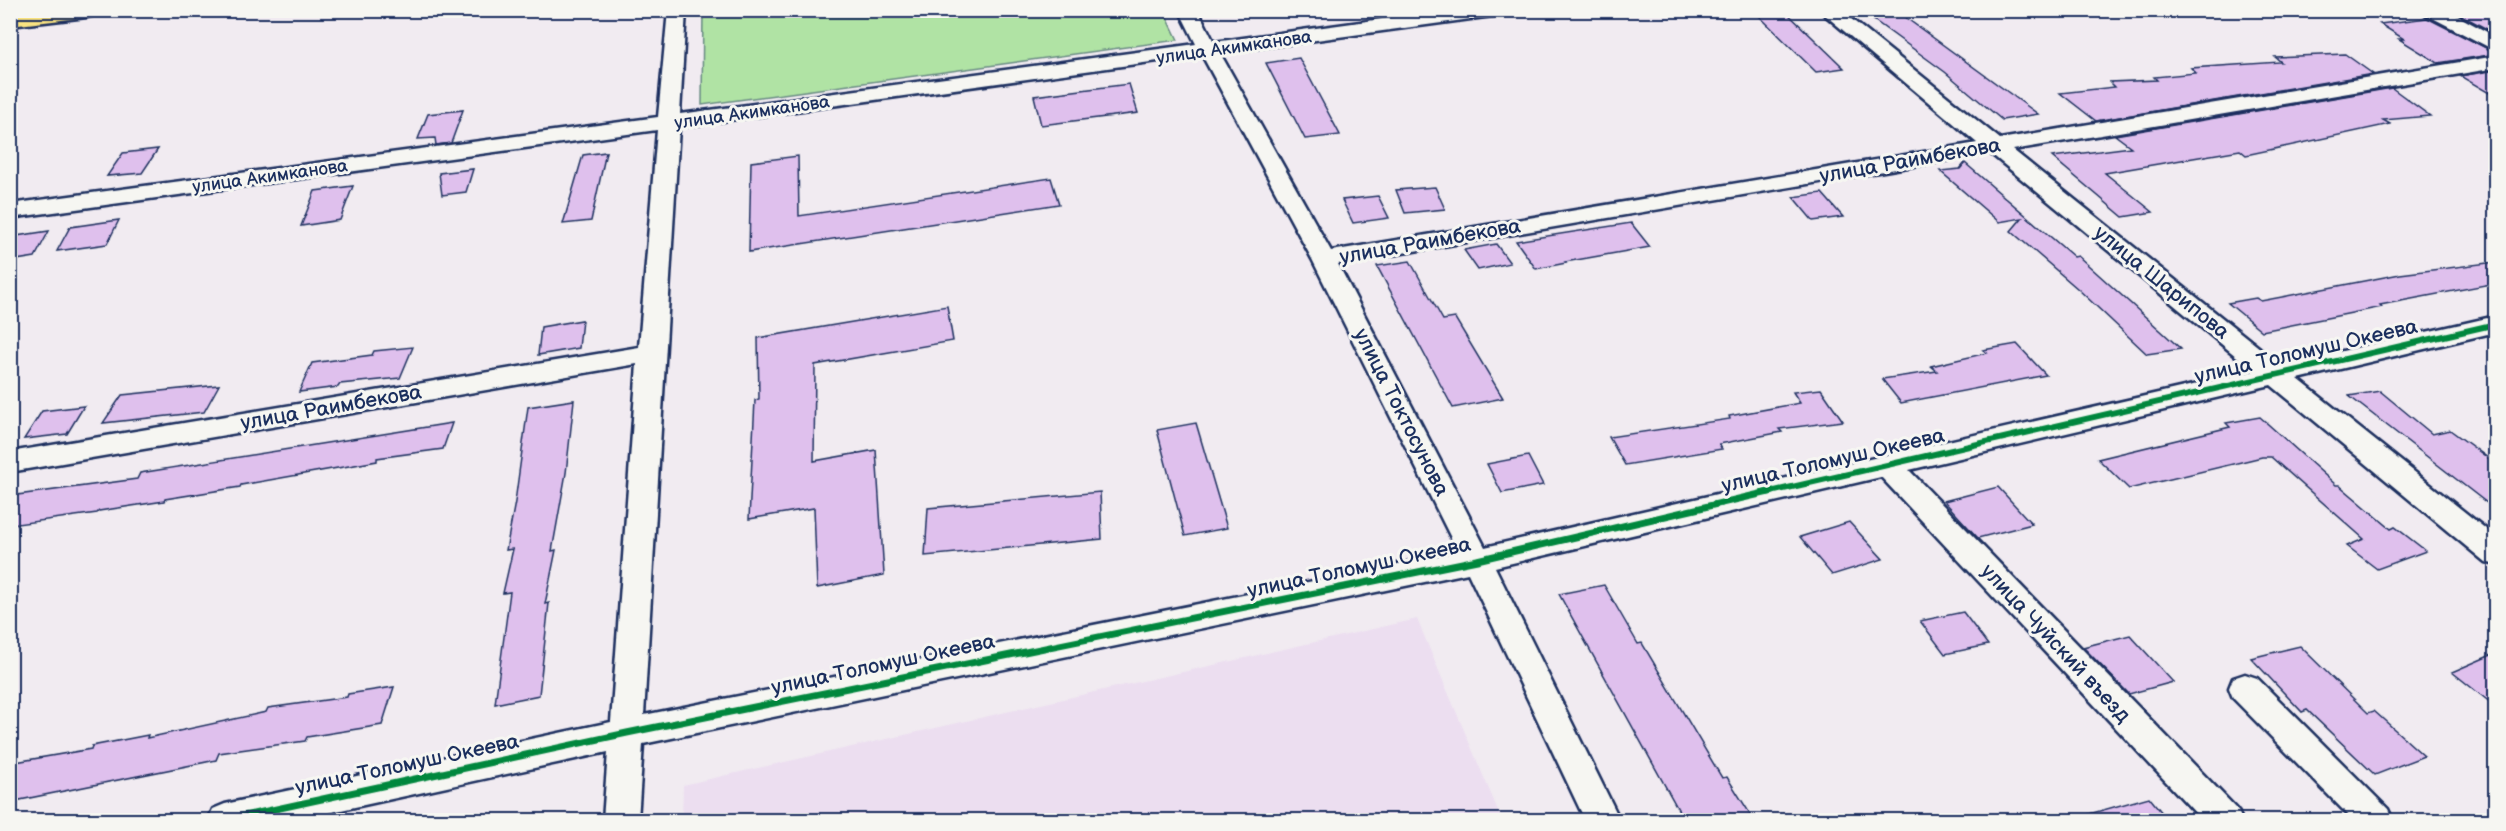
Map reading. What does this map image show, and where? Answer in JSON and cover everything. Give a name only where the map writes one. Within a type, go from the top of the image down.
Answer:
[{"type":"main road","points":[[10,19],[87,10]]},
{"type":"street","points":[[621,820],[651,352],[677,10]]},
{"type":"street","name":"улица Токтосунова","points":[[1188,10],[1208,51],[1324,258],[1478,560],[1603,820]]},
{"type":"street","name":"улица Акимканова","points":[[10,211],[1208,51],[1493,10]]},
{"type":"street","name":"улица Шарипова","points":[[1828,10],[2496,554]]},
{"type":"street","points":[[2432,10],[2496,45]]},
{"type":"street","name":"улица Раимбекова","points":[[1324,258],[2496,62]]},
{"type":"street","name":"улица Толомуш Океева","points":[[225,820],[627,733],[1478,560],[2496,324]]},
{"type":"street","name":"улица Раимбекова","points":[[10,462],[651,352]]},
{"type":"street","name":"улица Чуйский въезд","points":[[1887,465],[2224,820]]},
{"type":"street","points":[[2245,688],[2376,820]]},
{"type":"shaded area","points":[[1417,619],[1502,820],[682,820],[683,785]]},
{"type":"green space","points":[[703,11],[1164,11],[1178,40],[702,105]]},
{"type":"building","points":[[1753,10],[1784,10],[1844,68],[1816,72]]},
{"type":"building","points":[[1860,10],[1895,10],[2038,114],[2002,120],[1945,72]]},
{"type":"building","points":[[2487,10],[2496,10],[2496,34],[2459,14]]},
{"type":"building","points":[[2427,18],[2496,54],[2438,63],[2399,39],[2404,39],[2380,24]]},
{"type":"building","points":[[2345,54],[2373,74],[2096,121],[2060,93],[2115,87],[2110,82],[2157,80],[2154,77],[2196,73],[2191,68],[2281,62],[2275,57]]},
{"type":"building","points":[[1299,58],[1340,135],[1305,139],[1266,63]]},
{"type":"building","points":[[2496,70],[2496,97],[2460,76]]},
{"type":"building","points":[[1129,84],[1138,113],[1041,125],[1034,96]]},
{"type":"building","points":[[2392,88],[2430,116],[2383,120],[2390,124],[2246,155],[2240,150],[2105,173],[2153,212],[2123,217],[2052,157],[2131,147],[2115,135]]},
{"type":"building","points":[[463,110],[451,143],[436,145],[435,138],[418,139],[428,114]]},
{"type":"building","points":[[158,149],[142,173],[107,176],[123,153]]},
{"type":"building","points":[[606,152],[591,221],[563,224],[583,155]]},
{"type":"building","points":[[798,156],[799,216],[1051,178],[1059,204],[749,252],[751,162]]},
{"type":"building","points":[[1965,163],[2074,257],[2078,256],[2181,349],[2147,354],[2078,289],[2011,231],[2022,218],[1999,222],[1940,171],[1960,169]]},
{"type":"building","points":[[473,169],[466,192],[442,195],[439,173]]},
{"type":"building","points":[[353,186],[340,220],[301,226],[315,191]]},
{"type":"building","points":[[1435,187],[1445,209],[1405,213],[1396,190]]},
{"type":"building","points":[[1822,193],[1843,217],[1813,221],[1793,197]]},
{"type":"building","points":[[1378,196],[1389,218],[1353,223],[1342,200]]},
{"type":"building","points":[[119,220],[107,244],[57,251],[70,227]]},
{"type":"building","points":[[1631,223],[1650,247],[1536,269],[1516,241]]},
{"type":"building","points":[[49,231],[35,257],[10,261],[10,237]]},
{"type":"building","points":[[1496,244],[1510,263],[1478,270],[1464,250]]},
{"type":"building","points":[[1410,261],[1443,320],[1455,318],[1503,398],[1453,408],[1377,266]]},
{"type":"building","points":[[2496,262],[2496,283],[2262,331],[2228,303],[2256,298],[2261,301],[2400,274]]},
{"type":"building","points":[[947,306],[953,341],[815,365],[814,461],[876,450],[884,575],[817,588],[814,508],[749,519],[755,400],[759,399],[758,338]]},
{"type":"building","points":[[582,320],[579,348],[538,355],[541,327]]},
{"type":"building","points":[[2017,344],[2046,375],[1901,403],[1882,379],[1937,371],[1931,366],[1987,353],[1983,350]]},
{"type":"building","points":[[413,347],[400,378],[340,384],[338,387],[299,392],[312,363],[372,355],[374,351]]},
{"type":"building","points":[[219,385],[204,412],[103,423],[122,395]]},
{"type":"building","points":[[1821,389],[1843,421],[1779,429],[1782,432],[1719,444],[1722,449],[1625,465],[1609,437],[1730,419],[1729,416],[1800,403],[1793,392]]},
{"type":"building","points":[[2380,391],[2432,434],[2450,430],[2496,464],[2496,510],[2349,396]]},
{"type":"building","points":[[574,400],[566,473],[552,551],[556,550],[545,604],[549,603],[539,695],[495,704],[510,592],[503,593],[513,549],[506,550],[528,407]]},
{"type":"building","points":[[84,406],[67,434],[24,439],[42,411]]},
{"type":"building","points":[[2260,417],[2336,485],[2339,485],[2391,529],[2395,527],[2426,551],[2377,569],[2347,546],[2364,539],[2271,457],[2262,457],[2129,489],[2098,459],[2230,427],[2226,423]]},
{"type":"building","points":[[452,423],[443,449],[377,458],[377,461],[97,513],[10,525],[10,496],[137,479],[140,473]]},
{"type":"building","points":[[1196,423],[1227,528],[1185,536],[1157,430]]},
{"type":"building","points":[[1528,456],[1543,485],[1502,493],[1487,464]]},
{"type":"building","points":[[1998,487],[2032,524],[1978,538],[1944,501]]},
{"type":"building","points":[[1100,492],[1102,539],[925,556],[928,508]]},
{"type":"building","points":[[1849,522],[1883,559],[1832,575],[1800,537]]},
{"type":"building","points":[[1604,585],[1638,644],[1642,643],[1722,778],[1727,777],[1754,820],[1684,820],[1559,594]]},
{"type":"building","points":[[1963,612],[1988,645],[1945,654],[1920,621]]},
{"type":"building","points":[[2130,635],[2173,682],[2129,694],[2083,647]]},
{"type":"building","points":[[2300,646],[2368,713],[2374,711],[2424,756],[2375,775],[2307,710],[2302,712],[2251,658]]},
{"type":"building","points":[[2496,653],[2496,707],[2452,672]]},
{"type":"building","points":[[394,687],[382,725],[307,737],[305,741],[219,753],[216,760],[10,802],[10,763],[91,749],[92,746],[148,735],[147,738],[266,712],[268,708],[347,697],[348,694]]},
{"type":"building","points":[[2149,797],[2168,820],[2090,820],[2089,814]]},
{"type":"cycle path","points":[[225,820],[627,733],[1477,560],[2496,324]]}]
